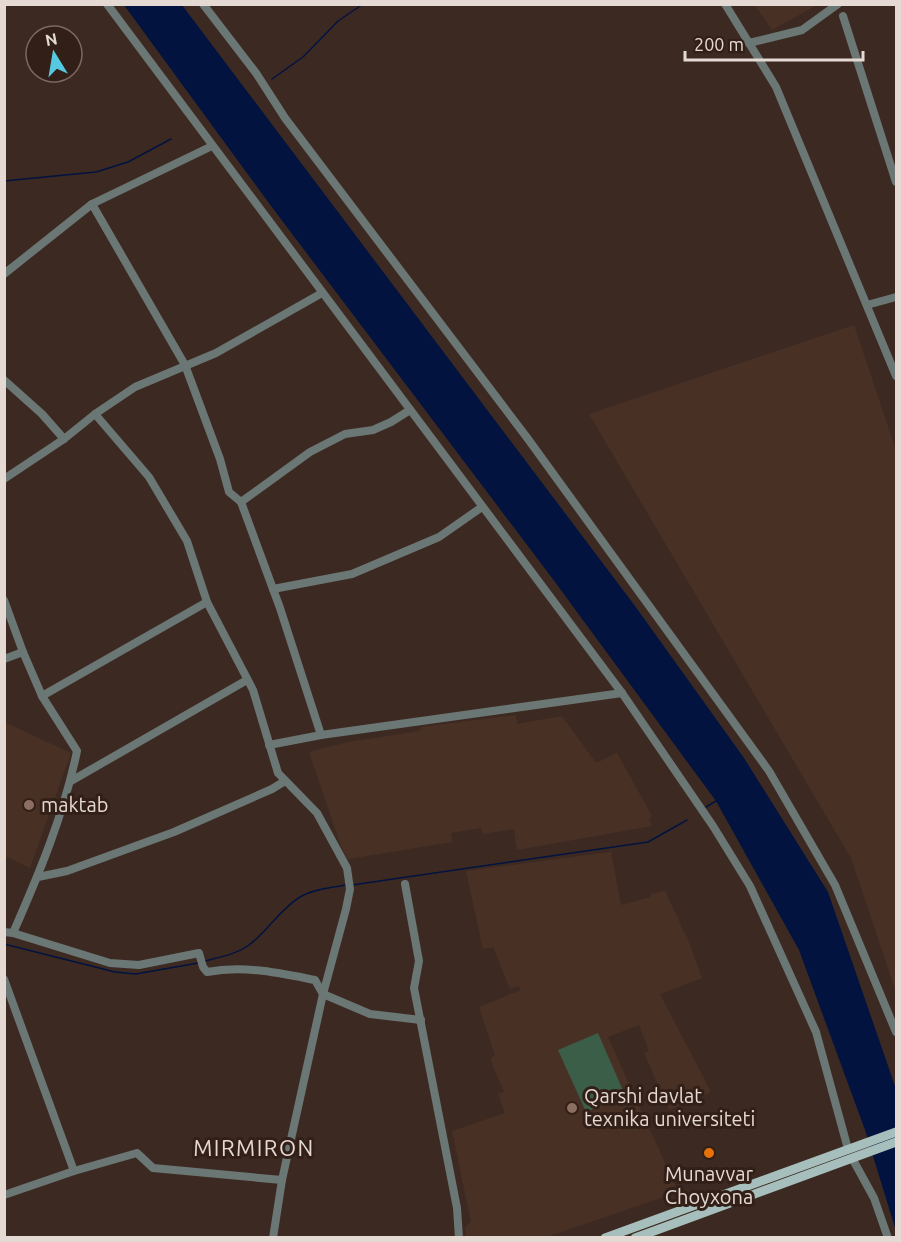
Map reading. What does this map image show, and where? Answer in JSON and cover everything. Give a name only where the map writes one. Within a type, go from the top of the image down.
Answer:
[{"type":"main road","points":[[635,1238],[742,1199],[897,1132]]},
{"type":"main road","points":[[605,1238],[738,1189],[854,1151],[897,1142]]},
{"type":"main road","points":[[738,1189],[742,1199]]},
{"type":"street","points":[[107,4],[622,693],[713,826],[750,886],[816,1032],[854,1151],[888,1238]]},
{"type":"street","points":[[203,4],[256,73],[285,118],[528,439],[769,771],[835,885],[897,1032]]},
{"type":"street","points":[[725,4],[776,87],[897,376]]},
{"type":"street","points":[[749,43],[802,30],[838,4]]},
{"type":"street","points":[[843,16],[897,182]]},
{"type":"street","points":[[4,274],[92,204],[212,146]]},
{"type":"street","points":[[92,204],[185,365],[220,459],[228,492],[241,502],[273,589],[321,735]]},
{"type":"street","points":[[4,479],[135,387],[216,353],[322,293]]},
{"type":"street","points":[[867,305],[897,297]]},
{"type":"street","points":[[4,380],[42,414],[64,439]]},
{"type":"street","points":[[241,502],[310,452],[345,434],[373,430],[410,410]]},
{"type":"street","points":[[95,414],[149,477],[187,541],[207,602],[253,690],[278,773],[317,813],[347,868],[350,889],[323,994],[282,1180],[273,1238]]},
{"type":"street","points":[[273,589],[352,574],[439,537],[482,507]]},
{"type":"street","points":[[4,600],[42,696],[77,752],[71,781],[38,877],[9,932],[110,963],[139,965],[199,953],[207,972],[229,968],[270,971],[315,980],[323,994],[370,1014],[420,1020]]},
{"type":"street","points":[[42,696],[207,602]]},
{"type":"street","points":[[4,659],[23,652]]},
{"type":"street","points":[[71,781],[247,680]]},
{"type":"street","points":[[269,745],[321,735],[622,693]]},
{"type":"street","points":[[38,877],[67,871],[174,832],[272,789],[285,781]]},
{"type":"street","points":[[405,884],[419,961],[414,988],[457,1208],[459,1238]]},
{"type":"street","points":[[4,979],[74,1171]]},
{"type":"street","points":[[4,1195],[136,1153],[153,1168],[282,1180]]},
{"type":"shaded area","points":[[755,5],[817,5],[772,30]]},
{"type":"shaded area","points":[[854,325],[896,450],[896,992],[851,858],[589,414]]},
{"type":"shaded area","points":[[516,715],[517,724],[562,716],[596,763],[617,753],[652,816],[649,820],[652,826],[517,850],[514,829],[483,834],[481,828],[451,833],[452,842],[348,859],[342,849],[309,752],[348,742],[420,731],[421,727]]},
{"type":"shaded area","name":"maktab","points":[[4,722],[71,753],[30,868],[5,856]]},
{"type":"shaded area","points":[[611,852],[621,905],[665,891],[688,940],[702,978],[660,994],[711,1092],[669,1110],[644,1053],[649,1051],[639,1025],[608,1037],[678,1192],[547,1237],[466,1237],[465,1227],[471,1222],[452,1131],[505,1113],[498,1094],[504,1092],[490,1059],[495,1055],[479,1007],[521,990],[519,986],[510,989],[493,947],[483,949],[466,871]]},
{"type":"green space","points":[[598,1033],[625,1095],[586,1112],[558,1050]]},
{"type":"water","points":[[124,5],[182,5],[635,606],[744,758],[828,892],[896,1089],[896,1231],[865,1130],[799,950],[716,801],[552,578],[268,202]]},
{"type":"waterway","points":[[272,79],[303,57],[338,21],[363,4]]},
{"type":"waterway","points":[[4,181],[96,172],[128,162],[171,139]]},
{"type":"waterway","points":[[706,807],[716,801]]},
{"type":"waterway","points":[[352,885],[648,842],[687,820]]},
{"type":"waterway","points":[[205,961],[234,953],[249,945],[286,908],[305,894],[345,885]]},
{"type":"waterway","points":[[4,944],[115,972],[136,974],[198,963]]},
{"type":"place","name":"maktab","points":[[29,805]]},
{"type":"place","name":"Qarshi davlat texnika universiteti","points":[[572,1108]]},
{"type":"place","name":"Munavvar Choyxona","points":[[709,1153]]},
{"type":"district","name":"MIRMIRON","points":[[254,1148]]}]
